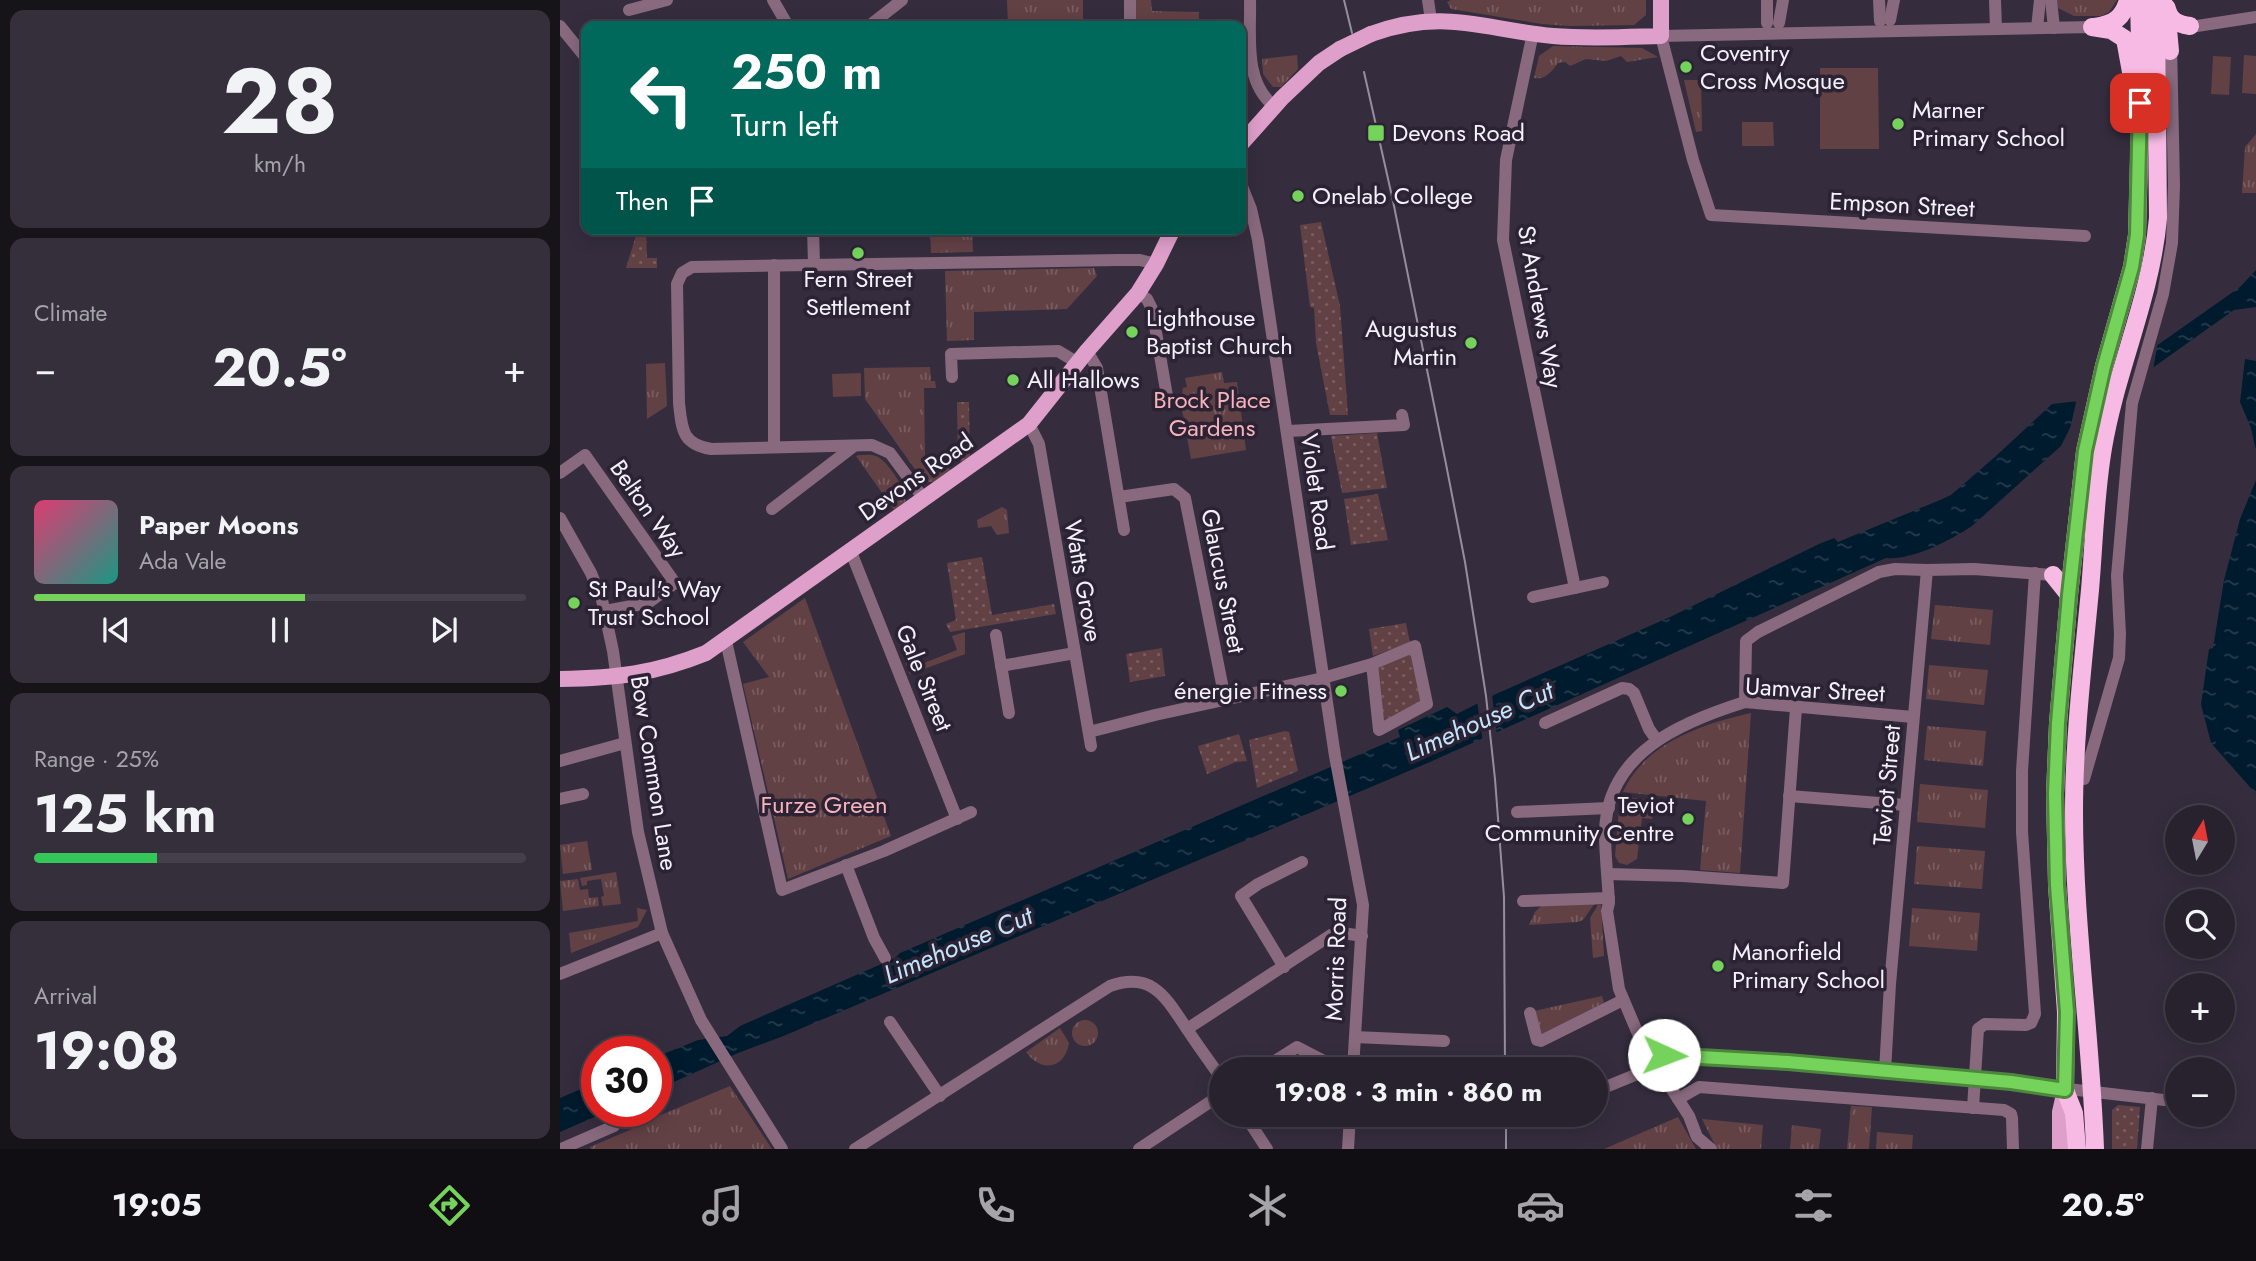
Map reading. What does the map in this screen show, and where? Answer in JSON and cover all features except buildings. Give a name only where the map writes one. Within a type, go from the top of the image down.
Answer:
[{"type":"highway","points":[[2092,27],[2109,25],[2119,18],[2124,14],[2128,0]]},
{"type":"highway","points":[[2077,1149],[2074,1113],[2065,1090],[2067,1012],[2057,885],[2055,794],[2058,723],[2085,451],[2091,414],[2132,267],[2137,235],[2139,0]]},
{"type":"highway","points":[[2162,2],[2174,21],[2190,26]]},
{"type":"highway","points":[[2162,2],[2170,51]]},
{"type":"highway","points":[[2095,1149],[2074,811],[2078,723],[2102,457],[2115,397],[2150,277],[2158,218],[2162,2]]},
{"type":"highway","points":[[2092,27],[2120,35],[2127,45],[2139,143]]},
{"type":"highway","points":[[2044,574],[2069,595]]},
{"type":"highway","points":[[2074,811],[2084,779]]},
{"type":"main road","points":[[1246,138],[1274,106],[1319,63],[1371,34],[1431,20],[1471,22],[1574,37],[1661,36],[1661,0]]},
{"type":"main road","name":"Devons Road","points":[[560,679],[663,670],[706,653],[1029,424],[1138,293],[1170,235]]},
{"type":"main road","points":[[2060,1149],[2060,1112],[2065,1090]]},
{"type":"street","points":[[629,10],[667,0]]},
{"type":"street","points":[[773,0],[785,21]]},
{"type":"street","points":[[875,21],[902,0]]},
{"type":"street","points":[[1130,0],[1130,21]]},
{"type":"street","points":[[1250,0],[1253,74],[1264,98],[1274,106]]},
{"type":"street","points":[[1428,0],[1431,20]]},
{"type":"street","points":[[1767,0],[1773,23],[1783,0]]},
{"type":"street","points":[[1879,0],[1885,20],[1894,0]]},
{"type":"street","points":[[1995,0],[1996,29]]},
{"type":"street","points":[[2037,28],[2040,0]]},
{"type":"street","points":[[2051,0],[2054,28]]},
{"type":"street","points":[[2084,779],[2119,658],[2117,576],[2132,403],[2163,294],[2172,243],[2174,186],[2170,51],[2177,32],[2190,26],[2256,17]]},
{"type":"street","points":[[560,26],[581,52]]},
{"type":"street","points":[[1661,36],[2092,27]]},
{"type":"street","name":"St Andrews Way","points":[[1533,33],[1506,160],[1503,240],[1575,587]]},
{"type":"street","name":"Empson Street","points":[[1661,36],[1693,160],[1711,215],[2085,236]]},
{"type":"street","name":"Violet Road","points":[[1246,198],[1255,222],[1344,808]]},
{"type":"street","points":[[813,235],[814,264]]},
{"type":"street","points":[[924,499],[890,453],[872,445],[711,449],[691,443],[685,436],[679,403],[677,284],[682,273],[692,267],[814,264],[1140,260],[1156,264]]},
{"type":"street","points":[[774,265],[774,447]]},
{"type":"street","points":[[1138,293],[1147,299],[1152,309],[1167,396]]},
{"type":"street","points":[[952,377],[951,354],[1058,351],[1083,357],[1097,368],[1124,530]]},
{"type":"street","name":"Watts Grove","points":[[1029,424],[1039,444],[1091,746]]},
{"type":"street","points":[[1288,431],[1404,424]]},
{"type":"street","points":[[772,509],[854,446]]},
{"type":"street","name":"Belton Way","points":[[560,473],[585,455],[675,583],[648,603],[605,611]]},
{"type":"street","name":"Glaucus Street","points":[[1119,497],[1174,489],[1185,498],[1225,699]]},
{"type":"street","name":"Bow Common Lane","points":[[560,518],[594,578],[605,611],[639,839],[662,933],[695,1008],[782,1149]]},
{"type":"street","name":"Gale Street","points":[[851,552],[957,819]]},
{"type":"street","points":[[1745,702],[1746,641],[1758,632],[1879,572],[1895,569],[1974,569],[2044,574],[2022,771],[2022,832],[2035,1014],[2031,1023],[2026,1025],[1985,1024],[1978,1029],[1973,1108]]},
{"type":"street","name":"Teviot Street","points":[[1885,1071],[1905,805],[1927,570]]},
{"type":"street","points":[[1533,597],[1603,582]]},
{"type":"street","points":[[996,635],[1009,713]]},
{"type":"street","points":[[726,640],[782,890],[884,851],[971,812]]},
{"type":"street","points":[[1089,732],[1323,678],[1372,664],[1415,646],[1427,704],[1379,730],[1372,664]]},
{"type":"street","points":[[1001,666],[1075,653]]},
{"type":"street","points":[[1545,723],[1622,688],[1629,689],[1634,693],[1648,729],[1656,739]]},
{"type":"street","name":"Uamvar Street","points":[[1711,1149],[1697,1138],[1689,1116],[1641,1041],[1623,1000],[1613,957],[1613,937],[1607,911],[1609,898],[1605,832],[1617,784],[1634,759],[1656,739],[1722,709],[1745,702],[1913,717]]},
{"type":"street","points":[[1608,874],[1783,883],[1796,708]]},
{"type":"street","points":[[560,761],[625,743]]},
{"type":"street","points":[[560,799],[583,794]]},
{"type":"street","points":[[1789,796],[1905,805]]},
{"type":"street","name":"Morris Road","points":[[1344,808],[1363,905],[1353,1057]]},
{"type":"street","points":[[1517,812],[1609,808]]},
{"type":"street","points":[[1284,968],[1241,896],[1258,884],[1302,862]]},
{"type":"street","points":[[846,865],[874,938],[885,958]]},
{"type":"street","points":[[1523,901],[1609,898]]},
{"type":"street","points":[[560,974],[662,933]]},
{"type":"street","points":[[1186,1029],[1284,968],[1331,935],[1343,933],[1362,936]]},
{"type":"street","points":[[855,1149],[1110,986],[1126,981],[1143,983],[1163,994],[1209,1061]]},
{"type":"street","points":[[1530,1013],[1534,1034],[1537,1040],[1541,1041],[1623,1000]]},
{"type":"street","points":[[890,1022],[940,1096]]},
{"type":"street","points":[[1354,1037],[1444,1041]]},
{"type":"street","points":[[1281,1057],[1297,1047],[1316,1057]]},
{"type":"street","points":[[1608,1085],[1664,1055],[1974,1078],[2158,1099],[2147,1149]]},
{"type":"street","points":[[1678,1100],[1699,1087],[2004,1110],[2011,1114],[2013,1149]]},
{"type":"street","points":[[1139,1149],[1209,1103]]},
{"type":"street","points":[[561,1149],[612,1127]]},
{"type":"street","points":[[1253,1127],[1267,1149]]},
{"type":"street","points":[[1348,1149],[1349,1127]]},
{"type":"green space","points":[[1007,0],[1083,0],[1083,21],[1008,21]]},
{"type":"green space","points":[[1136,0],[1151,0],[1152,11],[1199,12],[1199,21],[1136,21]]},
{"type":"green space","points":[[1646,0],[1646,15],[1634,25],[1542,24],[1451,9],[1447,2]]},
{"type":"green space","points":[[2056,0],[2117,0],[2109,12],[2101,16],[2074,16],[2058,8]]},
{"type":"green space","points":[[1553,46],[1642,48],[1658,57],[1627,62],[1621,56],[1606,61],[1586,59],[1570,66],[1565,62],[1558,63],[1545,76],[1534,78],[1539,56]]},
{"type":"green space","points":[[1297,55],[1298,69],[1281,87],[1273,87],[1263,74],[1262,59]]},
{"type":"green space","points":[[2244,55],[2256,56],[2256,94],[2242,93]]},
{"type":"green space","points":[[2213,56],[2231,57],[2229,95],[2211,94]]},
{"type":"green space","points":[[1820,68],[1878,68],[1879,149],[1820,149]]},
{"type":"green space","points":[[1684,80],[1701,80],[1702,131],[1696,132]]},
{"type":"green space","points":[[1742,122],[1773,122],[1774,146],[1742,146]]},
{"type":"green space","points":[[2256,134],[2256,193],[2242,193],[2245,147]]},
{"type":"green space","points":[[1321,222],[1340,306],[1348,415],[1330,415],[1316,343],[1314,308],[1310,307],[1300,225]]},
{"type":"green space","points":[[636,235],[646,235],[647,258],[657,258],[657,268],[626,268]]},
{"type":"green space","points":[[930,235],[972,235],[973,252],[931,253]]},
{"type":"green space","points":[[1094,268],[1097,276],[1067,309],[974,312],[974,340],[947,341],[945,271]]},
{"type":"green space","points":[[665,363],[667,406],[647,419],[646,364]]},
{"type":"green space","points":[[930,367],[931,381],[935,381],[936,388],[924,388],[925,460],[939,460],[937,466],[941,472],[948,467],[951,470],[933,482],[924,482],[865,399],[864,368]]},
{"type":"green space","name":"Brock Place Gardens","points":[[1222,372],[1224,383],[1237,382],[1246,450],[1191,459],[1181,403],[1183,388],[1187,387],[1185,378]]},
{"type":"green space","points":[[861,373],[861,396],[833,397],[832,374]]},
{"type":"green space","points":[[957,402],[969,402],[970,456],[961,462],[958,459]]},
{"type":"green space","points":[[1377,433],[1387,488],[1342,493],[1331,436]]},
{"type":"green space","points":[[874,455],[886,463],[900,484],[905,502],[894,510],[856,456]]},
{"type":"green space","points":[[1378,494],[1388,540],[1351,545],[1344,499]]},
{"type":"green space","points":[[1002,507],[1007,510],[1009,533],[997,535],[991,526],[978,528],[977,520]]},
{"type":"green space","points":[[982,557],[992,615],[1054,604],[1056,614],[950,632],[946,624],[956,620],[947,563]]},
{"type":"green space","name":"Furze Green","points":[[805,598],[891,836],[788,879],[743,684],[769,677],[743,642]]},
{"type":"green space","points":[[1935,605],[1993,610],[1990,645],[1931,639]]},
{"type":"green space","points":[[1406,623],[1410,643],[1373,656],[1369,629]]},
{"type":"green space","points":[[965,632],[965,654],[910,674],[902,654],[908,652],[914,667],[957,650],[952,636]]},
{"type":"green space","points":[[1162,648],[1165,676],[1130,682],[1126,654]]},
{"type":"green space","points":[[1412,652],[1423,702],[1384,720],[1375,666]]},
{"type":"green space","points":[[1929,665],[1988,670],[1984,705],[1926,699]]},
{"type":"green space","points":[[1751,713],[1740,873],[1700,870],[1706,801],[1623,792],[1633,775],[1660,748],[1713,723]]},
{"type":"green space","points":[[1927,726],[1986,731],[1983,766],[1924,760]]},
{"type":"green space","points":[[1289,732],[1298,771],[1257,788],[1249,740]]},
{"type":"green space","points":[[1239,734],[1247,761],[1236,762],[1207,774],[1198,746]]},
{"type":"green space","points":[[1920,784],[1988,790],[1985,828],[1917,822]]},
{"type":"green space","points":[[1620,796],[1654,801],[1652,819],[1642,818],[1637,859],[1627,865],[1619,863],[1615,856]]},
{"type":"green space","points":[[587,841],[592,870],[563,874],[560,845]]},
{"type":"green space","points":[[1917,846],[1985,851],[1982,889],[1914,884]]},
{"type":"green space","points":[[616,872],[621,904],[603,906],[601,879],[587,881],[587,885],[582,886],[580,878]]},
{"type":"green space","points":[[578,879],[580,890],[588,889],[589,898],[598,897],[599,906],[563,911],[560,881]]},
{"type":"green space","points":[[1595,903],[1583,920],[1577,922],[1529,925],[1541,906]]},
{"type":"green space","points":[[1598,905],[1601,905],[1604,956],[1593,958],[1590,918]]},
{"type":"green space","points":[[637,908],[647,910],[638,927],[571,953],[569,933],[638,921]]},
{"type":"green space","points":[[1912,908],[1980,913],[1977,951],[1909,946]]},
{"type":"green space","points":[[1602,996],[1604,1003],[1541,1033],[1534,1011]]},
{"type":"green space","points":[[1085,1020],[1095,1023],[1098,1033],[1095,1043],[1085,1046],[1075,1043],[1072,1033],[1075,1023]]},
{"type":"green space","points":[[1060,1028],[1069,1043],[1063,1058],[1052,1065],[1038,1063],[1032,1059],[1026,1052]]},
{"type":"green space","points":[[730,1086],[772,1149],[590,1147],[632,1127],[672,1127],[672,1110]]},
{"type":"green space","points":[[2118,1105],[2140,1107],[2137,1149],[2112,1149],[2112,1110]]},
{"type":"green space","points":[[1851,1106],[1872,1107],[1869,1149],[1847,1149]]},
{"type":"green space","points":[[1678,1117],[1696,1149],[1604,1149]]},
{"type":"green space","points":[[1702,1119],[1763,1125],[1761,1149],[1717,1149]]},
{"type":"green space","points":[[1792,1125],[1821,1129],[1819,1149],[1790,1149]]},
{"type":"green space","points":[[1877,1132],[1913,1135],[1912,1149],[1876,1149]]},
{"type":"water","name":"Limehouse Cut","points":[[2256,270],[2256,307],[2234,310],[2071,426],[2061,446],[1972,526],[1942,543],[1919,553],[1886,558],[1430,762],[672,1083],[672,1051],[698,1040],[727,1036],[740,1026],[895,958],[900,953],[1400,737],[1398,730],[1447,707],[1457,714],[1670,617],[1819,544],[1834,538],[1838,542],[1951,495],[2052,404],[2078,401],[2240,287]]},
{"type":"water","points":[[2245,359],[2256,361],[2256,451],[2251,428],[2240,402]]},
{"type":"water","points":[[2256,480],[2256,794],[2211,743],[2201,704],[2209,649],[2213,648],[2224,580],[2240,519]]},
{"type":"water","points":[[581,1089],[581,1123],[560,1132],[560,1098]]},
{"type":"pier","points":[[2158,342],[2153,370],[2070,429],[2077,398]]},
{"type":"pier","points":[[1492,694],[1497,737],[1483,743],[1477,701]]},
{"type":"tram line","points":[[1344,0],[1352,33]]},
{"type":"tram line","points":[[1364,72],[1446,464],[1486,696],[1504,897],[1505,1057]]},
{"type":"tram line","points":[[1506,1127],[1506,1149]]},
{"type":"place","name":"Coventry Cross Mosque","points":[[1686,67]]},
{"type":"place","name":"Marner Primary School","points":[[1898,124]]},
{"type":"place","name":"Devons Road","points":[[1376,133]]},
{"type":"place","name":"Onelab College","points":[[1298,196]]},
{"type":"place","name":"Fern Street Settlement","points":[[858,253]]},
{"type":"place","name":"Lighthouse Baptist Church","points":[[1132,332]]},
{"type":"place","name":"Augustus Martin","points":[[1471,343]]},
{"type":"place","name":"All Hallows","points":[[1013,380]]},
{"type":"place","name":"St Paul's Way Trust School","points":[[574,603]]},
{"type":"place","name":"énergie Fitness","points":[[1341,691]]},
{"type":"place","name":"Teviot Community Centre","points":[[1688,819]]},
{"type":"place","name":"Manorfield Primary School","points":[[1718,966]]},
{"type":"route","points":[[1664,1055],[1788,1062],[2011,1082],[2065,1090],[2067,1012],[2057,885],[2055,794],[2058,723],[2085,451],[2091,414],[2126,293],[2137,235],[2140,103]]}]
